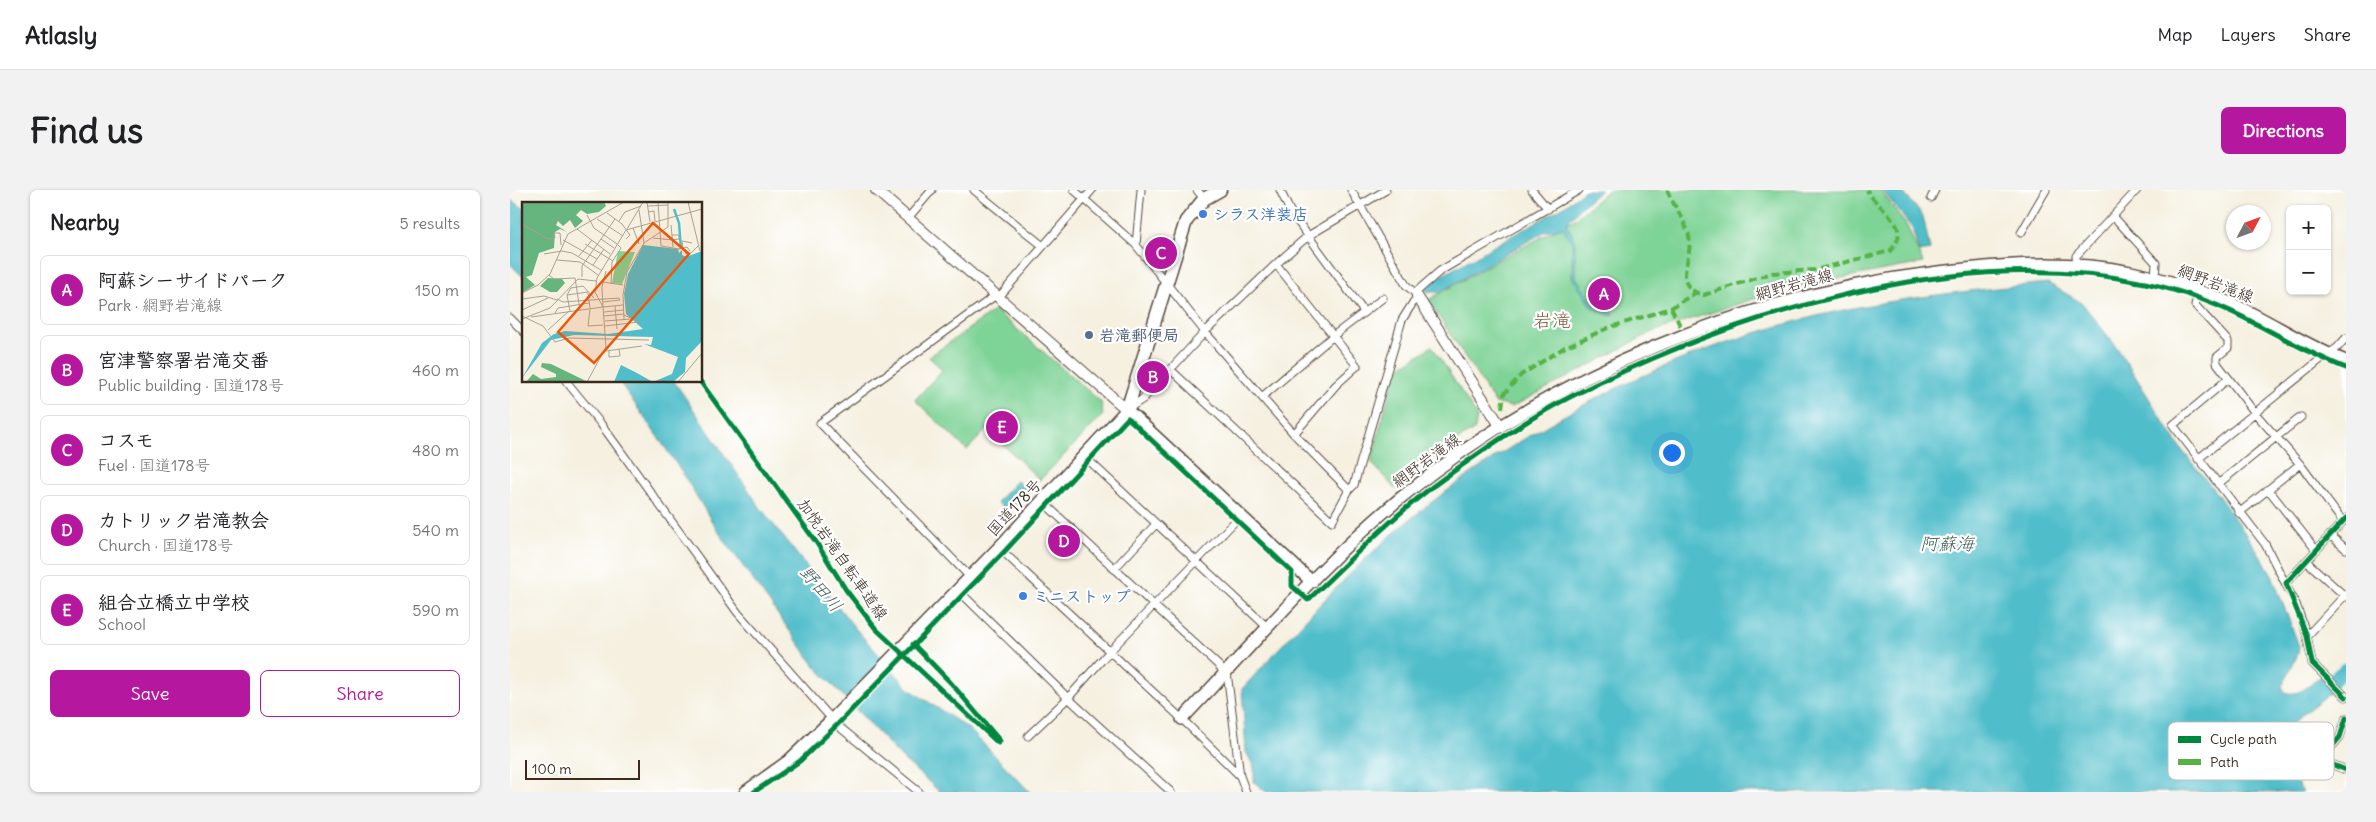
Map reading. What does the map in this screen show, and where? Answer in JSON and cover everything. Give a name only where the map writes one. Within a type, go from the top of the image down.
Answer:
[{"type":"highway","name":"国道178号","points":[[746,792],[789,761],[833,719],[999,548],[1127,410],[1165,283],[1186,221],[1201,195],[1220,190]]},
{"type":"main road","name":"網野岩滝線","points":[[1182,719],[1312,582],[1402,497],[1444,466],[1501,427],[1574,384],[1655,346],[1755,311],[1883,280],[1992,266],[2077,266],[2127,272],[2199,290],[2238,307],[2327,354],[2346,361]]},
{"type":"main road","points":[[1127,410],[1312,582]]},
{"type":"street","points":[[876,190],[1127,410],[1143,398],[1205,332],[1308,236],[1386,190]]},
{"type":"street","points":[[908,218],[932,190]]},
{"type":"street","points":[[974,190],[1043,246]]},
{"type":"street","points":[[1074,190],[1136,245],[1205,332],[1294,434],[1349,490]]},
{"type":"street","points":[[970,577],[820,423],[997,296],[1092,190]]},
{"type":"street","points":[[1136,245],[1141,190]]},
{"type":"street","points":[[1280,190],[1290,211],[1364,312]]},
{"type":"street","points":[[1351,190],[1406,285],[1417,296],[1501,427]]},
{"type":"street","points":[[1532,190],[1548,209]]},
{"type":"street","points":[[1170,369],[1332,521],[1349,490],[1354,485],[1402,320],[1417,296],[1440,271],[1579,190]]},
{"type":"street","points":[[1931,198],[1934,190]]},
{"type":"street","points":[[2021,233],[2046,190]]},
{"type":"street","points":[[2077,266],[2076,256],[2137,190]]},
{"type":"street","points":[[2113,216],[2156,263],[2155,278]]},
{"type":"street","points":[[1276,264],[1357,366],[1336,385],[1294,434]]},
{"type":"street","points":[[2199,290],[2196,306],[2228,341],[2228,348],[2217,357],[2217,364],[2344,520],[2286,583]]},
{"type":"street","points":[[1262,397],[1333,336],[1384,298]]},
{"type":"street","points":[[510,318],[522,330]]},
{"type":"street","points":[[2198,459],[2346,338]]},
{"type":"street","points":[[2228,379],[2173,425],[2239,513],[2265,544],[2286,583],[2307,636],[2312,664],[2343,693]]},
{"type":"street","points":[[567,382],[601,424],[738,613],[837,725],[919,792]]},
{"type":"street","points":[[2218,484],[2301,417]]},
{"type":"street","points":[[1084,456],[1268,628]]},
{"type":"street","points":[[2239,513],[2300,464]]},
{"type":"street","points":[[2268,489],[2316,550]]},
{"type":"street","points":[[1042,502],[1226,673],[1240,776],[1246,792]]},
{"type":"street","points":[[1028,736],[1068,698],[1109,652],[1240,516]]},
{"type":"street","points":[[1114,570],[1156,524]]},
{"type":"street","points":[[2330,535],[2346,549]]},
{"type":"street","points":[[999,548],[1182,719],[1240,776]]},
{"type":"street","points":[[2306,561],[2346,595],[2307,636]]},
{"type":"street","points":[[958,590],[1068,698],[1171,792]]},
{"type":"street","points":[[2334,744],[2340,737],[2346,718]]},
{"type":"street","points":[[2334,765],[2346,770]]},
{"type":"green space","points":[[1608,190],[1880,190],[1907,226],[1923,263],[1787,288],[1652,332],[1512,407],[1495,403],[1428,300],[1575,219]]},
{"type":"green space","points":[[995,310],[1101,402],[1103,415],[1040,480],[987,429],[967,450],[915,400],[942,370],[929,357]]},
{"type":"green space","points":[[1432,346],[1477,416],[1475,429],[1438,453],[1395,489],[1371,462],[1395,371]]},
{"type":"water","points":[[1585,190],[1601,190],[1580,208],[1566,224],[1572,234],[1575,245],[1575,276],[1594,305],[1614,313],[1612,316],[1591,307],[1572,277],[1572,243],[1563,227],[1544,232],[1440,292],[1428,292],[1425,289],[1441,276],[1563,207]]},
{"type":"water","points":[[1882,190],[1901,190],[1923,216],[1930,250],[1919,252],[1912,228]]},
{"type":"water","points":[[510,200],[522,207],[522,276],[510,264]]},
{"type":"water","name":"阿蘇海","points":[[2048,283],[2082,303],[2118,349],[2181,449],[2218,495],[2263,559],[2273,578],[2299,646],[2298,654],[2282,686],[2283,691],[2288,693],[2299,692],[2321,676],[2333,691],[2301,715],[2295,722],[2168,722],[2168,780],[2295,780],[2303,792],[1266,792],[1254,782],[1254,767],[1246,752],[1242,689],[1331,593],[1378,547],[1428,505],[1476,470],[1526,438],[1630,382],[1739,338],[1795,321],[1853,308],[1975,290]]},
{"type":"water","name":"野田川","points":[[620,382],[675,382],[762,510],[855,628],[909,689],[969,729],[1030,792],[940,792],[902,758],[815,666],[717,530],[682,472]]},
{"type":"water","points":[[1017,481],[1028,491],[1008,512],[997,502]]},
{"type":"waterway","points":[[2320,691],[2346,669]]},
{"type":"marked path","points":[[1667,190],[1685,224],[1689,236],[1690,245],[1685,279],[1688,286],[1704,295],[1772,273],[1815,270],[1890,251],[1897,242],[1899,234],[1897,226],[1867,190]]},
{"type":"marked path","points":[[1502,408],[1504,394],[1521,375],[1565,347],[1608,328],[1671,308],[1695,293]]},
{"type":"marked path","points":[[1671,308],[1681,327]]},
{"type":"cycle path","points":[[754,792],[800,761],[837,725],[1004,552],[1128,418],[1292,572],[1292,586],[1308,600],[1384,527],[1432,487],[1501,438],[1554,405],[1637,365],[1705,337],[1777,313],[1851,293],[1926,279],[2000,272],[2074,273],[2145,283],[2174,290],[2217,305],[2346,368]]},
{"type":"cycle path","name":"加悦岩滝自転車道線","points":[[701,382],[816,542],[846,590],[876,629],[998,743],[1000,741],[951,683],[913,644]]},
{"type":"cycle path","points":[[2346,518],[2286,583],[2307,636],[2312,663],[2346,697]]},
{"type":"cycle path","points":[[2334,744],[2340,737],[2346,718]]},
{"type":"cycle path","points":[[2334,765],[2346,770]]},
{"type":"place","name":"シラス洋装店","points":[[1203,214]]},
{"type":"place","name":"コスモ","points":[[1161,253]]},
{"type":"place","name":"阿蘇シーサイドパーク","points":[[1604,294]]},
{"type":"place","name":"岩滝郵便局","points":[[1089,335]]},
{"type":"place","name":"宮津警察署岩滝交番","points":[[1153,377]]},
{"type":"place","name":"組合立橋立中学校","points":[[1002,427]]},
{"type":"place","name":"カトリック岩滝教会","points":[[1064,541]]},
{"type":"place","name":"ミニストップ","points":[[1023,596]]},
{"type":"district","name":"岩滝","points":[[1552,320]]}]
